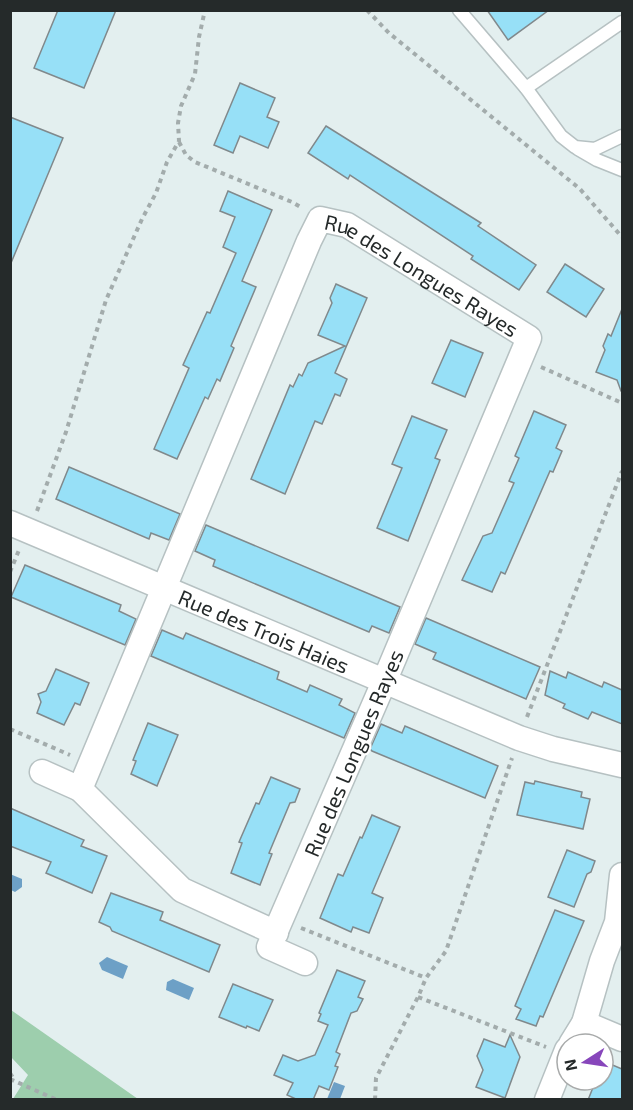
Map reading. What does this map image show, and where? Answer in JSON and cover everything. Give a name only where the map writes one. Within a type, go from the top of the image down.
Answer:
[{"type":"street","name":"Rue des Longues Rayes","points":[[80,789],[320,219],[347,225],[529,338],[278,926]]},
{"type":"street","name":"Rue des Trois Haies","points":[[18,526],[519,738],[553,749],[622,765]]},
{"type":"street","points":[[42,772],[80,789],[182,890],[278,926],[269,948],[305,963]]},
{"type":"street","points":[[578,1032],[584,1023],[616,922],[622,875]]},
{"type":"street","points":[[584,1023],[622,1039]]},
{"type":"street","points":[[547,1100],[555,1080]]},
{"type":"lane","points":[[459,10],[526,88],[561,136],[597,160],[622,170]]},
{"type":"lane","points":[[526,88],[622,21]]},
{"type":"lane","points":[[575,147],[595,148],[622,136]]},
{"type":"path","points":[[205,10],[199,36],[195,74],[181,106],[178,123],[179,141],[186,155],[195,162],[292,202],[320,219]]},
{"type":"path","points":[[367,10],[389,33],[580,189],[622,237]]},
{"type":"path","points":[[10,572],[18,526],[37,512],[66,432],[106,300],[156,193],[167,162],[179,141]]},
{"type":"path","points":[[522,358],[622,403]]},
{"type":"path","points":[[375,1100],[376,1078],[426,978],[446,951],[519,738],[622,471]]},
{"type":"path","points":[[10,729],[90,763]]},
{"type":"path","points":[[278,926],[426,978]]},
{"type":"path","points":[[418,998],[555,1046]]},
{"type":"path","points":[[10,1073],[12,1079],[57,1100]]},
{"type":"green space","points":[[10,1010],[138,1099],[13,1099],[28,1075],[11,1057]]},
{"type":"water","points":[[10,874],[22,879],[22,887],[15,892],[11,890]]},
{"type":"water","points":[[107,957],[128,966],[123,979],[102,970],[99,963]]},
{"type":"water","points":[[173,979],[194,988],[189,1000],[166,990],[167,982]]},
{"type":"water","points":[[334,1082],[345,1086],[340,1099],[327,1099]]},
{"type":"building","points":[[58,10],[116,10],[84,88],[34,68]]},
{"type":"building","points":[[487,10],[549,10],[508,40]]},
{"type":"building","points":[[240,83],[275,98],[267,117],[279,122],[268,148],[240,136],[233,153],[214,145]]},
{"type":"building","points":[[10,117],[63,138],[11,263],[10,263]]},
{"type":"building","points":[[326,126],[481,223],[478,226],[536,265],[519,290],[471,259],[473,256],[350,175],[348,179],[308,153]]},
{"type":"building","points":[[228,191],[272,210],[242,281],[256,287],[231,346],[234,348],[220,381],[217,379],[208,399],[205,397],[177,459],[154,449],[189,368],[183,365],[207,312],[210,313],[236,253],[223,247],[235,217],[220,211]]},
{"type":"building","points":[[565,264],[604,289],[586,317],[547,292]]},
{"type":"building","points":[[336,284],[367,298],[335,373],[347,379],[340,396],[335,394],[322,424],[315,421],[285,494],[251,479],[290,385],[293,387],[299,374],[302,376],[308,363],[345,346],[318,335],[332,303],[330,298]]},
{"type":"building","points":[[622,309],[621,391],[617,380],[596,372],[605,350],[603,346],[608,334],[611,336]]},
{"type":"building","points":[[451,340],[483,353],[465,397],[432,383]]},
{"type":"building","points":[[534,411],[566,425],[556,448],[562,451],[553,472],[550,471],[505,574],[501,572],[492,592],[462,580],[483,536],[492,533],[514,483],[509,481],[519,458],[515,456]]},
{"type":"building","points":[[412,416],[447,430],[435,458],[440,460],[408,541],[377,528],[402,468],[392,464]]},
{"type":"building","points":[[69,467],[180,514],[169,540],[151,533],[149,539],[56,499]]},
{"type":"building","points":[[206,525],[400,607],[389,633],[372,626],[369,632],[213,566],[215,560],[195,551]]},
{"type":"building","points":[[25,565],[121,605],[119,611],[136,619],[125,645],[11,597]]},
{"type":"building","points":[[426,618],[540,667],[526,699],[433,659],[436,653],[415,644]]},
{"type":"building","points":[[162,630],[183,639],[186,633],[279,672],[277,679],[307,692],[310,685],[342,699],[339,705],[355,713],[344,738],[151,656]]},
{"type":"building","points":[[56,669],[89,683],[80,705],[75,703],[64,725],[37,713],[41,702],[38,694],[46,691]]},
{"type":"building","points":[[550,671],[566,678],[568,672],[602,687],[604,682],[622,690],[622,724],[592,712],[588,719],[563,708],[565,704],[545,695]]},
{"type":"building","points":[[148,723],[178,735],[157,786],[131,774],[136,761],[133,760]]},
{"type":"building","points":[[381,724],[402,733],[405,726],[498,766],[485,798],[372,751],[370,749]]},
{"type":"building","points":[[271,777],[300,789],[295,802],[290,803],[269,853],[272,854],[260,885],[231,873],[242,843],[239,842],[256,803],[259,804]]},
{"type":"building","points":[[535,781],[582,792],[581,797],[590,799],[583,829],[517,815],[525,782],[534,784]]},
{"type":"building","points":[[10,808],[84,840],[81,846],[107,856],[92,893],[46,873],[51,862],[10,846]]},
{"type":"building","points":[[372,815],[400,827],[372,893],[383,898],[369,933],[353,927],[351,932],[320,918],[338,874],[343,876]]},
{"type":"building","points":[[567,850],[595,861],[591,872],[587,874],[574,907],[548,897]]},
{"type":"building","points":[[111,893],[163,912],[160,920],[220,945],[209,972],[112,931],[110,927],[99,922]]},
{"type":"building","points":[[555,910],[584,921],[543,1017],[540,1016],[536,1026],[516,1019],[521,1009],[515,1006]]},
{"type":"building","points":[[337,970],[365,981],[358,997],[363,999],[357,1011],[351,1013],[336,1052],[340,1054],[335,1066],[338,1067],[329,1090],[319,1086],[313,1100],[298,1100],[287,1095],[293,1083],[274,1075],[283,1055],[298,1061],[315,1055],[328,1025],[318,1021],[321,1014],[319,1013]]},
{"type":"building","points":[[233,984],[273,1000],[259,1031],[219,1017]]},
{"type":"building","points":[[510,1035],[520,1057],[505,1098],[476,1087],[483,1070],[477,1056],[484,1039],[505,1047]]},
{"type":"building","points":[[615,1066],[622,1069],[622,1100],[588,1100],[591,1092],[615,1092]]}]
